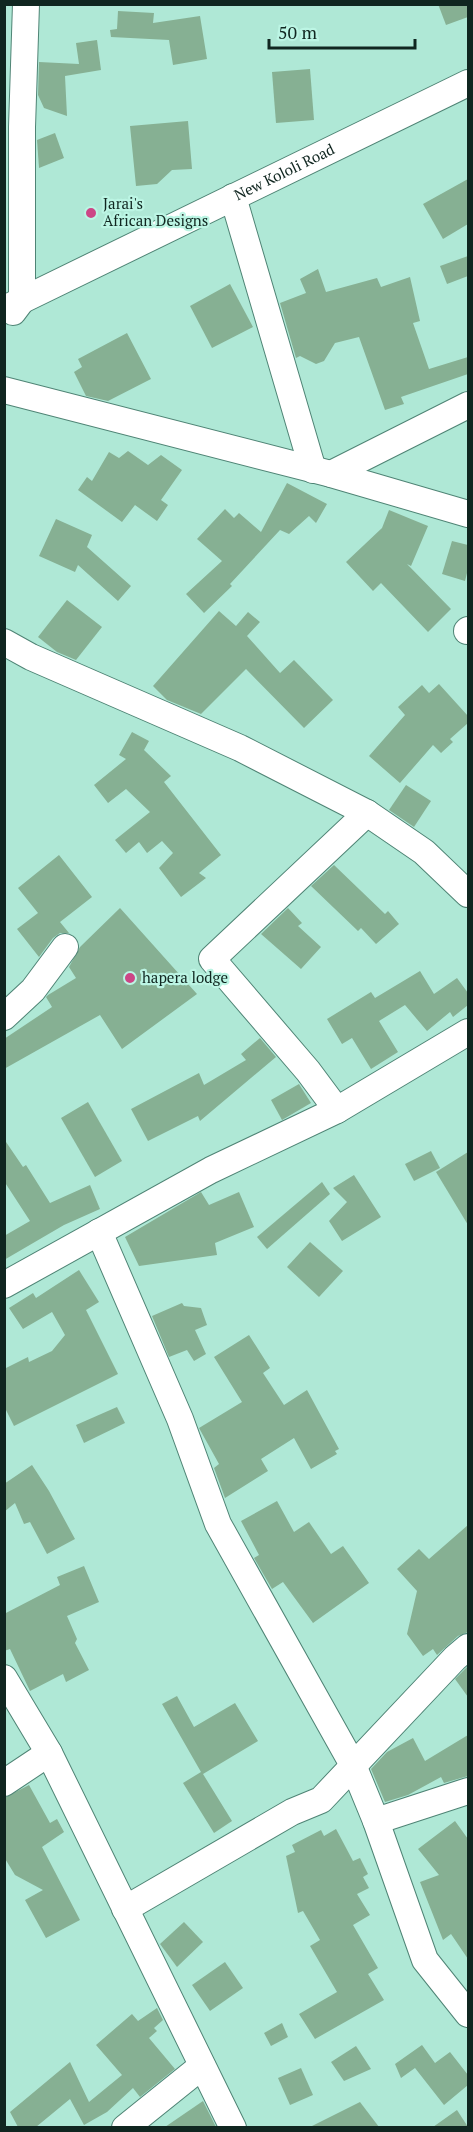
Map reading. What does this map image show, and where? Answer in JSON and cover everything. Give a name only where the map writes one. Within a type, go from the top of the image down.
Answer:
[{"type":"street","points":[[4,325],[13,305],[26,4]]},
{"type":"street","name":"New Kololi Road","points":[[13,305],[468,83]]},
{"type":"street","points":[[233,197],[322,472]]},
{"type":"street","points":[[4,390],[322,472],[468,514]]},
{"type":"street","points":[[322,472],[468,405]]},
{"type":"street","points":[[4,642],[31,657],[240,748],[367,813],[424,852],[468,894]]},
{"type":"street","points":[[337,1110],[308,1071],[212,959],[367,813]]},
{"type":"street","points":[[4,1017],[33,990],[65,947]]},
{"type":"street","points":[[4,1285],[211,1170],[337,1110],[468,1032]]},
{"type":"street","points":[[99,1232],[180,1419],[218,1524],[353,1765],[376,1821],[425,1960],[468,2014]]},
{"type":"street","points":[[124,1909],[292,1812],[321,1800],[468,1647]]},
{"type":"street","points":[[4,1678],[49,1753],[233,2127]]},
{"type":"street","points":[[4,1783],[49,1753]]},
{"type":"street","points":[[376,1821],[468,1791]]},
{"type":"street","points":[[125,2127],[202,2066]]},
{"type":"building","points":[[438,4],[468,4],[468,17],[446,25]]},
{"type":"building","points":[[118,11],[154,13],[153,23],[200,16],[207,59],[173,65],[169,40],[111,37],[110,30],[117,29]]},
{"type":"building","points":[[97,40],[101,70],[65,76],[67,116],[44,108],[38,95],[39,62],[79,64],[76,43]]},
{"type":"building","points":[[310,69],[314,120],[276,123],[272,72]]},
{"type":"building","points":[[188,121],[192,169],[172,170],[157,184],[136,186],[130,126]]},
{"type":"building","points":[[55,133],[64,158],[39,168],[37,140]]},
{"type":"building","points":[[468,179],[468,224],[443,239],[423,204]]},
{"type":"building","points":[[468,256],[468,276],[447,284],[440,266]]},
{"type":"building","points":[[318,269],[326,292],[377,278],[381,287],[410,277],[420,321],[413,323],[429,369],[468,357],[468,374],[401,397],[404,404],[385,410],[359,337],[335,343],[324,361],[316,364],[300,356],[296,358],[280,303],[306,293],[300,279]]},
{"type":"building","points":[[230,284],[253,327],[212,348],[190,306]]},
{"type":"building","points":[[127,333],[151,379],[108,401],[86,396],[74,372],[82,367],[78,359]]},
{"type":"building","points":[[128,451],[148,465],[161,455],[182,470],[161,500],[168,505],[157,521],[135,505],[122,522],[78,490],[87,477],[92,481],[109,452],[119,458]]},
{"type":"building","points":[[287,483],[327,504],[316,523],[309,516],[289,534],[280,530],[230,584],[232,586],[204,613],[186,594],[222,561],[197,539],[225,509],[234,518],[239,513],[261,532]]},
{"type":"building","points":[[389,510],[428,526],[411,566],[407,564],[451,609],[428,632],[381,583],[373,591],[346,562],[382,528]]},
{"type":"building","points":[[56,519],[92,535],[87,547],[131,586],[118,601],[78,565],[75,572],[39,556]]},
{"type":"building","points":[[452,541],[468,545],[468,569],[465,581],[442,574]]},
{"type":"building","points":[[67,600],[102,627],[76,660],[57,652],[38,637]]},
{"type":"building","points":[[219,611],[236,626],[248,612],[260,622],[247,636],[280,673],[294,660],[333,700],[304,728],[246,669],[201,714],[167,700],[153,686]]},
{"type":"building","points":[[439,684],[468,716],[468,723],[450,739],[453,742],[441,753],[433,745],[400,783],[369,756],[405,715],[398,707],[422,685],[429,693]]},
{"type":"building","points":[[132,732],[149,741],[144,750],[171,776],[164,782],[221,855],[199,873],[206,878],[181,897],[159,868],[173,853],[162,841],[147,853],[139,842],[126,853],[115,840],[150,812],[126,789],[108,803],[94,785],[126,759],[119,755]]},
{"type":"building","points":[[406,785],[431,801],[414,827],[389,810]]},
{"type":"building","points":[[59,855],[92,897],[60,922],[69,933],[60,933],[53,938],[39,957],[17,929],[38,913],[18,888]]},
{"type":"building","points":[[334,865],[385,914],[388,911],[399,924],[376,944],[361,928],[358,931],[311,886]]},
{"type":"building","name":"hapera lodge","points":[[120,908],[197,994],[122,1049],[100,1015],[4,1069],[4,1039],[52,1007],[46,997],[76,978],[69,967],[80,947]]},
{"type":"building","points":[[288,908],[302,923],[298,926],[321,947],[301,969],[261,934]]},
{"type":"building","points":[[420,971],[434,994],[457,978],[468,993],[468,1005],[453,1017],[450,1012],[427,1031],[405,1005],[379,1021],[398,1052],[371,1069],[352,1038],[342,1044],[327,1019],[371,992],[375,998]]},
{"type":"building","points":[[260,1038],[276,1057],[200,1121],[198,1116],[148,1141],[131,1109],[199,1073],[204,1085],[246,1060],[241,1054]]},
{"type":"building","points":[[299,1084],[311,1103],[282,1120],[271,1100]]},
{"type":"building","points":[[88,1102],[122,1161],[95,1177],[61,1118]]},
{"type":"building","points":[[4,1139],[23,1167],[26,1165],[50,1203],[90,1185],[100,1209],[64,1225],[4,1260],[4,1236],[30,1221],[4,1181]]},
{"type":"building","points":[[431,1151],[440,1168],[414,1181],[405,1164]]},
{"type":"building","points":[[468,1152],[468,1225],[436,1172]]},
{"type":"building","points":[[354,1175],[381,1217],[342,1241],[329,1221],[347,1202],[333,1188]]},
{"type":"building","points":[[322,1182],[330,1194],[267,1249],[257,1237]]},
{"type":"building","points":[[201,1192],[209,1205],[239,1192],[254,1227],[215,1243],[217,1255],[139,1266],[125,1237]]},
{"type":"building","points":[[310,1242],[343,1271],[319,1297],[287,1267]]},
{"type":"building","points":[[79,1270],[99,1302],[86,1310],[118,1374],[14,1426],[4,1406],[4,1369],[28,1357],[29,1362],[52,1351],[65,1335],[52,1312],[23,1329],[9,1308],[33,1293],[36,1298]]},
{"type":"building","points":[[182,1303],[184,1306],[201,1308],[207,1325],[195,1330],[206,1354],[194,1361],[187,1350],[169,1357],[152,1316]]},
{"type":"building","points":[[249,1335],[270,1368],[263,1373],[284,1405],[307,1390],[339,1449],[335,1451],[337,1454],[311,1469],[294,1438],[261,1459],[268,1471],[225,1498],[214,1468],[219,1464],[199,1428],[242,1402],[214,1357]]},
{"type":"building","points":[[117,1407],[125,1423],[84,1443],[76,1425]]},
{"type":"building","points":[[32,1465],[75,1539],[47,1554],[30,1522],[24,1524],[15,1503],[4,1512],[4,1484]]},
{"type":"building","points":[[277,1501],[294,1532],[309,1522],[331,1554],[343,1546],[369,1583],[313,1623],[283,1582],[272,1589],[254,1558],[259,1555],[241,1521]]},
{"type":"building","points":[[468,1525],[468,1632],[458,1636],[437,1655],[433,1649],[423,1656],[407,1634],[417,1591],[397,1569],[419,1549],[429,1559]]},
{"type":"building","points":[[84,1566],[99,1602],[67,1616],[77,1639],[75,1643],[89,1670],[66,1682],[63,1674],[30,1691],[10,1649],[4,1651],[4,1614],[60,1585],[57,1577]]},
{"type":"building","points":[[468,1666],[468,1697],[455,1679]]},
{"type":"building","points":[[177,1696],[194,1727],[235,1703],[258,1741],[203,1774],[232,1821],[214,1833],[183,1783],[201,1772],[162,1704]]},
{"type":"building","points":[[468,1735],[468,1776],[444,1783],[441,1777],[408,1795],[385,1802],[371,1769],[387,1752],[413,1738],[425,1761]]},
{"type":"building","points":[[29,1785],[50,1823],[57,1819],[64,1832],[42,1847],[80,1920],[46,1938],[25,1900],[43,1890],[15,1875],[4,1857],[4,1798]]},
{"type":"building","points":[[455,1821],[468,1839],[468,1959],[451,1934],[443,1940],[420,1882],[439,1875],[418,1849]]},
{"type":"building","points":[[336,1829],[353,1861],[360,1858],[368,1874],[363,1877],[369,1888],[357,1894],[370,1915],[353,1925],[378,1968],[368,1974],[384,2000],[315,2039],[299,2014],[337,1992],[310,1946],[320,1940],[303,1911],[298,1913],[286,1856],[295,1852],[292,1845],[321,1830],[324,1836]]},
{"type":"building","points":[[184,1922],[203,1942],[177,1967],[160,1944]]},
{"type":"building","points":[[225,1962],[243,1988],[210,2011],[192,1985]]},
{"type":"building","points":[[157,2008],[163,2020],[154,2028],[157,2031],[149,2038],[175,2069],[140,2097],[133,2088],[107,2112],[84,2125],[70,2099],[36,2127],[18,2127],[10,2112],[70,2062],[89,2102],[122,2075],[96,2045],[132,2014],[138,2021]]},
{"type":"building","points":[[282,2023],[288,2037],[271,2046],[264,2033]]},
{"type":"building","points":[[422,2045],[435,2063],[450,2052],[468,2075],[468,2085],[444,2105],[415,2068],[401,2078],[395,2064]]},
{"type":"building","points":[[356,2046],[371,2069],[344,2081],[331,2062]]},
{"type":"building","points":[[301,2068],[313,2095],[290,2105],[278,2078]]},
{"type":"building","points":[[203,2101],[216,2127],[165,2127]]},
{"type":"building","points":[[360,2102],[379,2127],[310,2127]]},
{"type":"building","points":[[457,2110],[468,2127],[433,2127]]},
{"type":"place","name":"Jarai's African Designs","points":[[91,213]]},
{"type":"place","name":"hapera lodge","points":[[130,978]]}]
